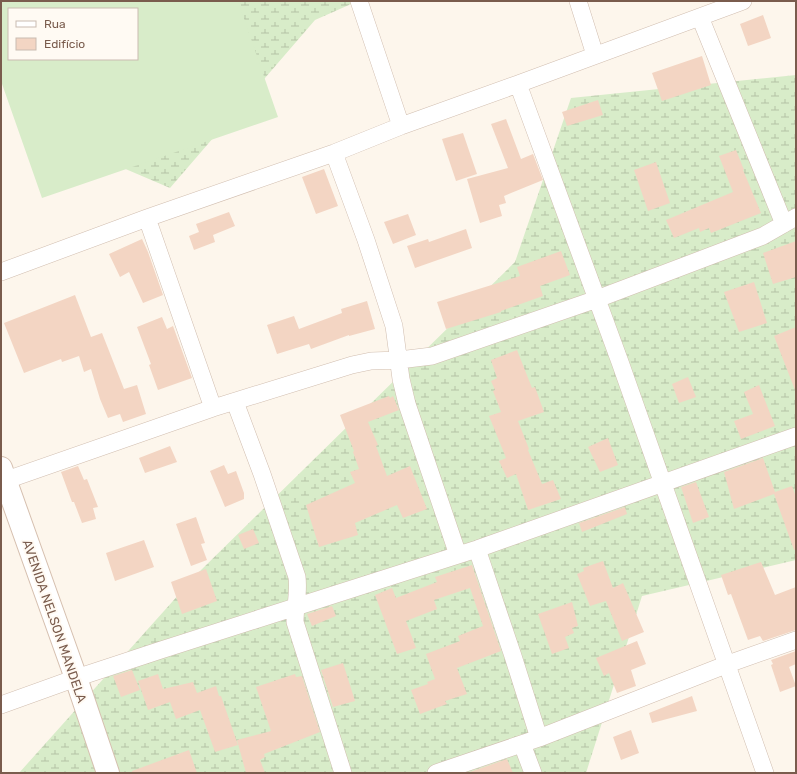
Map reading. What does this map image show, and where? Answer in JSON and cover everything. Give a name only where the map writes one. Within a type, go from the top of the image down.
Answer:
[{"type":"street","points":[[359,1],[401,126]]},
{"type":"street","points":[[578,1],[596,55]]},
{"type":"street","points":[[1,272],[147,218],[334,153],[401,126],[743,1]]},
{"type":"street","points":[[2,477],[213,408],[352,365],[371,361],[400,360],[432,356],[597,300],[763,236],[790,221],[700,17]]},
{"type":"street","points":[[518,84],[620,362],[728,664],[765,773]]},
{"type":"street","points":[[334,153],[366,240],[394,326],[400,360],[401,379],[407,404],[458,555]]},
{"type":"street","points":[[147,218],[213,408]]},
{"type":"street","points":[[235,402],[262,474],[297,577],[298,588],[295,607],[295,622],[343,773]]},
{"type":"street","points":[[1,705],[76,678],[477,549],[796,436]]},
{"type":"street","name":"AVENIDA NELSON MANDELA","points":[[2,477],[76,678],[108,773]]},
{"type":"street","points":[[477,549],[516,663],[539,738]]},
{"type":"street","points":[[436,773],[539,738],[728,664],[796,640]]},
{"type":"street","points":[[522,744],[533,773]]},
{"type":"green space","points":[[1,1],[238,1],[278,117],[42,198],[1,81]]},
{"type":"green space","points":[[90,1],[358,1],[315,20],[170,188],[74,147],[136,60],[138,60],[138,8]]},
{"type":"green space","points":[[796,75],[796,560],[642,596],[586,773],[19,773],[198,573],[515,262],[571,98]]},
{"type":"building","points":[[763,15],[771,38],[748,46],[740,24]]},
{"type":"building","points":[[702,56],[711,85],[662,101],[652,73]]},
{"type":"building","points":[[598,100],[603,115],[567,126],[562,112]]},
{"type":"building","points":[[506,119],[521,159],[533,154],[543,180],[504,196],[506,203],[499,205],[502,216],[480,223],[467,179],[508,168],[491,124]]},
{"type":"building","points":[[463,133],[477,174],[456,181],[442,139]]},
{"type":"building","points":[[736,150],[761,213],[711,233],[709,228],[700,232],[699,228],[674,238],[666,220],[733,192],[719,156]]},
{"type":"building","points":[[656,162],[670,203],[648,211],[634,170]]},
{"type":"building","points":[[324,169],[338,206],[316,214],[302,177]]},
{"type":"building","points":[[229,212],[235,226],[213,235],[215,242],[194,250],[189,236],[199,232],[196,224]]},
{"type":"building","points":[[408,214],[416,235],[393,244],[384,222]]},
{"type":"building","points":[[466,229],[472,248],[415,268],[407,246],[428,239],[429,242]]},
{"type":"building","points":[[142,239],[163,295],[143,303],[129,272],[120,277],[109,254]]},
{"type":"building","points":[[796,241],[796,277],[773,284],[763,253]]},
{"type":"building","points":[[561,251],[570,275],[540,286],[543,296],[501,312],[446,329],[437,302],[520,276],[517,267]]},
{"type":"building","points":[[754,282],[767,323],[739,332],[724,292]]},
{"type":"building","points":[[75,295],[91,337],[102,333],[124,389],[137,385],[146,414],[123,422],[120,414],[108,418],[100,399],[91,369],[84,372],[79,356],[62,362],[61,359],[24,373],[4,323]]},
{"type":"building","points":[[367,301],[375,329],[349,335],[311,349],[309,344],[277,354],[267,325],[294,316],[299,329],[342,313],[341,309]]},
{"type":"building","points":[[162,317],[167,329],[173,326],[192,378],[158,390],[149,365],[151,364],[137,327]]},
{"type":"building","points":[[796,327],[796,389],[795,390],[774,336]]},
{"type":"building","points":[[517,350],[532,388],[535,387],[544,412],[518,421],[542,484],[553,480],[561,499],[528,510],[516,474],[507,478],[499,461],[506,458],[489,416],[501,412],[491,381],[497,378],[491,360]]},
{"type":"building","points":[[688,377],[696,397],[679,403],[672,384]]},
{"type":"building","points":[[759,385],[775,426],[741,439],[734,421],[753,414],[744,392]]},
{"type":"building","points":[[389,396],[390,398],[393,396],[399,410],[368,422],[378,445],[376,446],[387,476],[410,466],[427,509],[403,518],[397,505],[355,523],[358,535],[319,547],[306,505],[355,483],[350,472],[359,469],[353,452],[354,451],[340,415]]},
{"type":"building","points":[[608,438],[618,465],[600,472],[588,447]]},
{"type":"building","points":[[170,446],[177,462],[145,473],[139,458]]},
{"type":"building","points":[[763,458],[775,492],[792,486],[796,497],[796,549],[794,550],[774,494],[734,509],[724,472]]},
{"type":"building","points":[[224,465],[228,474],[236,471],[244,493],[244,499],[225,507],[210,471]]},
{"type":"building","points":[[78,466],[84,480],[87,479],[98,507],[93,508],[96,519],[82,523],[74,502],[72,502],[61,472]]},
{"type":"building","points":[[696,482],[709,517],[693,523],[681,487]]},
{"type":"building","points":[[625,507],[627,514],[582,532],[579,523]]},
{"type":"building","points":[[196,517],[205,543],[201,544],[207,560],[191,566],[176,524]]},
{"type":"building","points":[[253,529],[259,543],[244,549],[238,535]]},
{"type":"building","points":[[144,540],[154,567],[115,581],[106,553]]},
{"type":"building","points":[[603,561],[613,588],[623,583],[644,632],[622,641],[606,601],[590,606],[577,574],[584,571],[583,568]]},
{"type":"building","points":[[761,562],[775,595],[796,587],[796,630],[763,641],[760,636],[748,640],[731,594],[728,595],[721,575]]},
{"type":"building","points":[[472,565],[501,651],[457,668],[467,694],[445,701],[447,704],[420,714],[411,690],[428,684],[427,682],[435,679],[426,654],[460,641],[458,636],[483,626],[470,588],[434,600],[437,609],[406,621],[416,648],[397,654],[375,595],[392,588],[396,598],[437,582],[435,577]]},
{"type":"building","points":[[206,569],[217,601],[182,614],[171,582]]},
{"type":"building","points":[[572,602],[578,626],[572,628],[574,633],[565,637],[569,648],[552,654],[538,614]]},
{"type":"building","points":[[332,606],[336,616],[312,626],[307,614]]},
{"type":"building","points":[[637,641],[646,664],[631,670],[636,686],[617,693],[609,673],[604,676],[596,658]]},
{"type":"building","points":[[796,651],[796,664],[789,667],[796,686],[780,692],[771,665],[773,664],[771,660]]},
{"type":"building","points":[[343,663],[355,701],[333,707],[321,670]]},
{"type":"building","points":[[132,670],[140,690],[121,697],[113,676]]},
{"type":"building","points":[[158,674],[163,689],[193,682],[197,693],[216,686],[238,745],[215,752],[200,710],[176,719],[170,702],[148,710],[138,681]]},
{"type":"building","points":[[295,674],[296,677],[302,676],[320,732],[264,754],[265,757],[260,760],[265,773],[246,773],[237,740],[271,731],[256,687]]},
{"type":"building","points":[[692,696],[697,711],[652,723],[649,713]]},
{"type":"building","points":[[631,730],[639,753],[621,760],[613,737]]},
{"type":"building","points":[[189,750],[197,773],[132,773],[132,771]]},
{"type":"building","points":[[507,759],[513,773],[467,773]]}]
